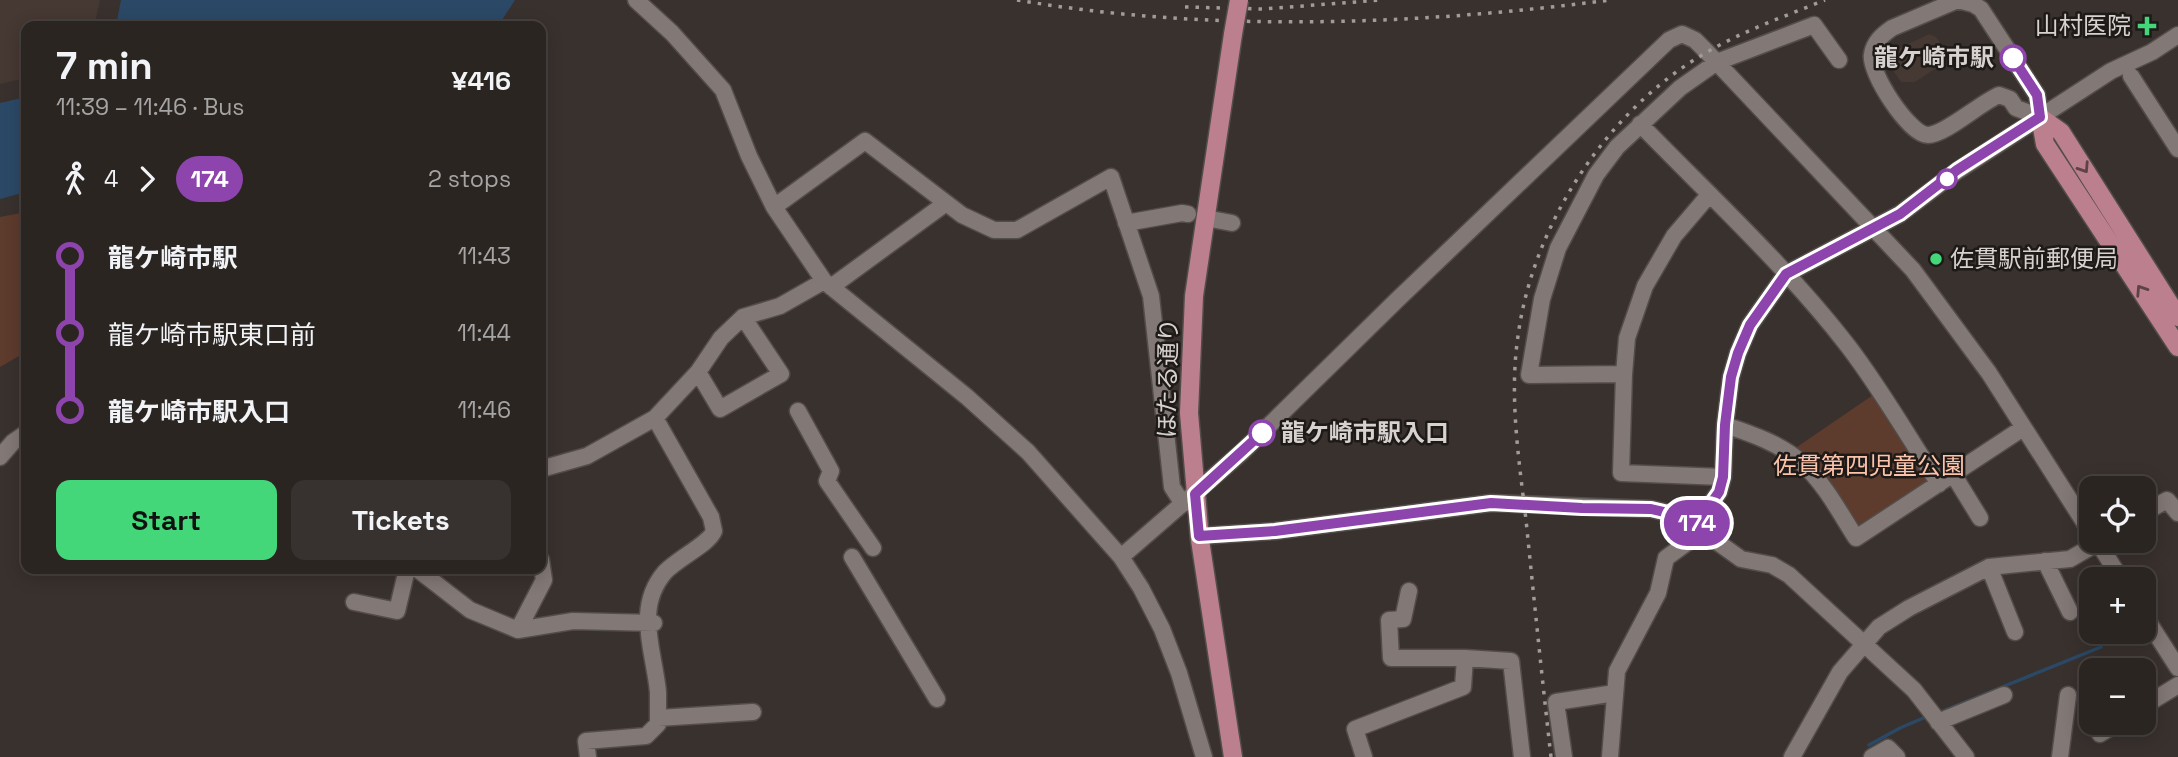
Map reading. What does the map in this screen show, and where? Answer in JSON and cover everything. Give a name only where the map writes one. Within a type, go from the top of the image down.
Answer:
[{"type":"main road","name":"ほたる通り","points":[[1233,757],[1199,536],[1189,499],[1188,413],[1194,296],[1239,0]]},
{"type":"main road","points":[[2040,117],[2061,132],[2178,317]]},
{"type":"main road","points":[[2040,117],[2045,144],[2178,347]]},
{"type":"street","points":[[636,0],[672,33],[723,90],[749,156],[774,207],[827,284],[967,397],[1028,452],[1121,557],[1162,629],[1179,673],[1204,757]]},
{"type":"street","points":[[1958,1],[1973,4],[1981,9],[2037,95],[2040,117],[2016,108],[2010,99],[1999,95],[1935,135],[1923,135],[1910,127],[1873,72],[1872,52],[1882,35],[1892,29],[1958,1]]},
{"type":"street","points":[[1624,374],[1529,375],[1542,299],[1558,248],[1597,174],[1617,147],[1640,124],[1680,88],[1717,62],[1814,25],[1839,60]]},
{"type":"street","points":[[1121,557],[1249,445],[1669,40],[1682,34],[1689,36],[1717,62],[1875,229],[1935,299],[1989,373],[2079,512]]},
{"type":"street","points":[[1609,757],[1617,671],[1658,593],[1665,558],[1688,542],[1696,525],[1719,492],[1723,477],[1725,425],[1731,377],[1738,353],[1750,325],[1786,274],[1875,229],[1937,188],[1957,170],[2111,71],[2152,52],[2178,35]]},
{"type":"street","points":[[2131,76],[2178,149]]},
{"type":"street","points":[[1640,124],[1786,274],[1850,349],[1946,479],[1980,518]]},
{"type":"street","points":[[774,207],[865,141],[962,215],[995,230],[1017,230],[1111,177],[1151,296],[1172,487],[1189,499]]},
{"type":"street","points":[[1709,195],[1674,236],[1645,286],[1627,338],[1621,473],[1723,477]]},
{"type":"street","points":[[546,468],[587,456],[654,418],[698,372],[721,338],[743,317],[780,306],[827,284],[946,203]]},
{"type":"street","points":[[1126,223],[1182,213],[1188,215]]},
{"type":"street","points":[[698,372],[720,409],[781,374],[743,317]]},
{"type":"street","points":[[798,411],[831,471],[827,481],[873,548]]},
{"type":"street","points":[[588,757],[586,741],[646,736],[659,724],[650,623],[651,598],[657,583],[667,570],[687,553],[709,540],[714,531],[711,517],[654,418]]},
{"type":"street","points":[[1725,425],[1756,435],[1801,462],[1818,481],[1856,538],[2023,428]]},
{"type":"street","points":[[0,457],[21,436]]},
{"type":"street","points":[[2156,506],[2167,500],[2178,513]]},
{"type":"street","points":[[1199,536],[1275,531],[1491,503],[1651,509],[1681,516],[1741,559],[1772,565],[1788,575],[1914,690],[1966,757]]},
{"type":"street","points":[[1791,757],[1840,672],[1879,627],[1909,608],[1989,567],[2070,559],[2079,552]]},
{"type":"street","points":[[852,557],[937,699]]},
{"type":"street","points":[[2045,561],[2070,612]]},
{"type":"street","points":[[1989,567],[2015,632]]},
{"type":"street","points":[[354,602],[397,611],[406,574]]},
{"type":"street","points":[[428,574],[470,610],[518,630],[573,621],[650,623]]},
{"type":"street","points":[[518,630],[544,580],[543,574]]},
{"type":"street","points":[[1409,591],[1403,620],[1389,620],[1391,658],[1511,661],[1522,757]]},
{"type":"street","points":[[2156,634],[2178,668]]},
{"type":"street","points":[[1364,757],[1355,729],[1463,687],[1465,659]]},
{"type":"street","points":[[2156,699],[2178,685]]},
{"type":"street","points":[[1564,757],[1556,702],[1615,693]]},
{"type":"street","points":[[1938,722],[2004,695]]},
{"type":"street","points":[[2060,757],[2068,695]]},
{"type":"street","points":[[658,718],[754,712]]},
{"type":"street","points":[[1872,757],[1888,748],[1897,757]]},
{"type":"shaded area","points":[[0,0],[100,0],[95,21],[21,21],[21,79],[0,84]]},
{"type":"shaded area","points":[[1929,34],[1936,37],[1945,50],[1945,60],[1915,82],[1901,82],[1892,69],[1891,56],[1896,50]]},
{"type":"green space","points":[[21,213],[21,355],[0,367],[0,217]]},
{"type":"green space","name":"佐貫第四児童公園","points":[[1873,395],[1929,482],[1861,527],[1855,526],[1794,449]]},
{"type":"water","points":[[121,0],[515,0],[501,21],[117,21]]},
{"type":"water","points":[[21,98],[21,193],[0,199],[0,103]]},
{"type":"waterway","points":[[1938,713],[2101,647]]},
{"type":"waterway","points":[[1869,745],[1928,716]]},
{"type":"railway","points":[[1017,0],[1164,17],[1314,22],[1463,15],[1610,0]]},
{"type":"railway","points":[[1185,7],[1263,9],[1381,0]]},
{"type":"railway","points":[[1551,757],[1518,451],[1514,382],[1518,336],[1526,294],[1540,252],[1559,211],[1582,172],[1609,136],[1639,103],[1673,75],[1723,43],[1825,0]]},
{"type":"bus line","name":"174","points":[[1262,433],[1195,494],[1199,536],[1275,531],[1491,503],[1651,509],[1681,516],[1696,525],[1719,492],[1723,477],[1725,425],[1731,377],[1750,325],[1786,274],[1900,214],[1957,170],[2040,117],[2037,95],[2013,58]]},
{"type":"place","name":"山村医院","points":[[2147,26]]},
{"type":"place","name":"龍ケ崎市駅","points":[[2013,58]]},
{"type":"place","name":"佐貫駅前郵便局","points":[[1936,259]]},
{"type":"place","name":"龍ケ崎市駅入口","points":[[1262,433]]}]
